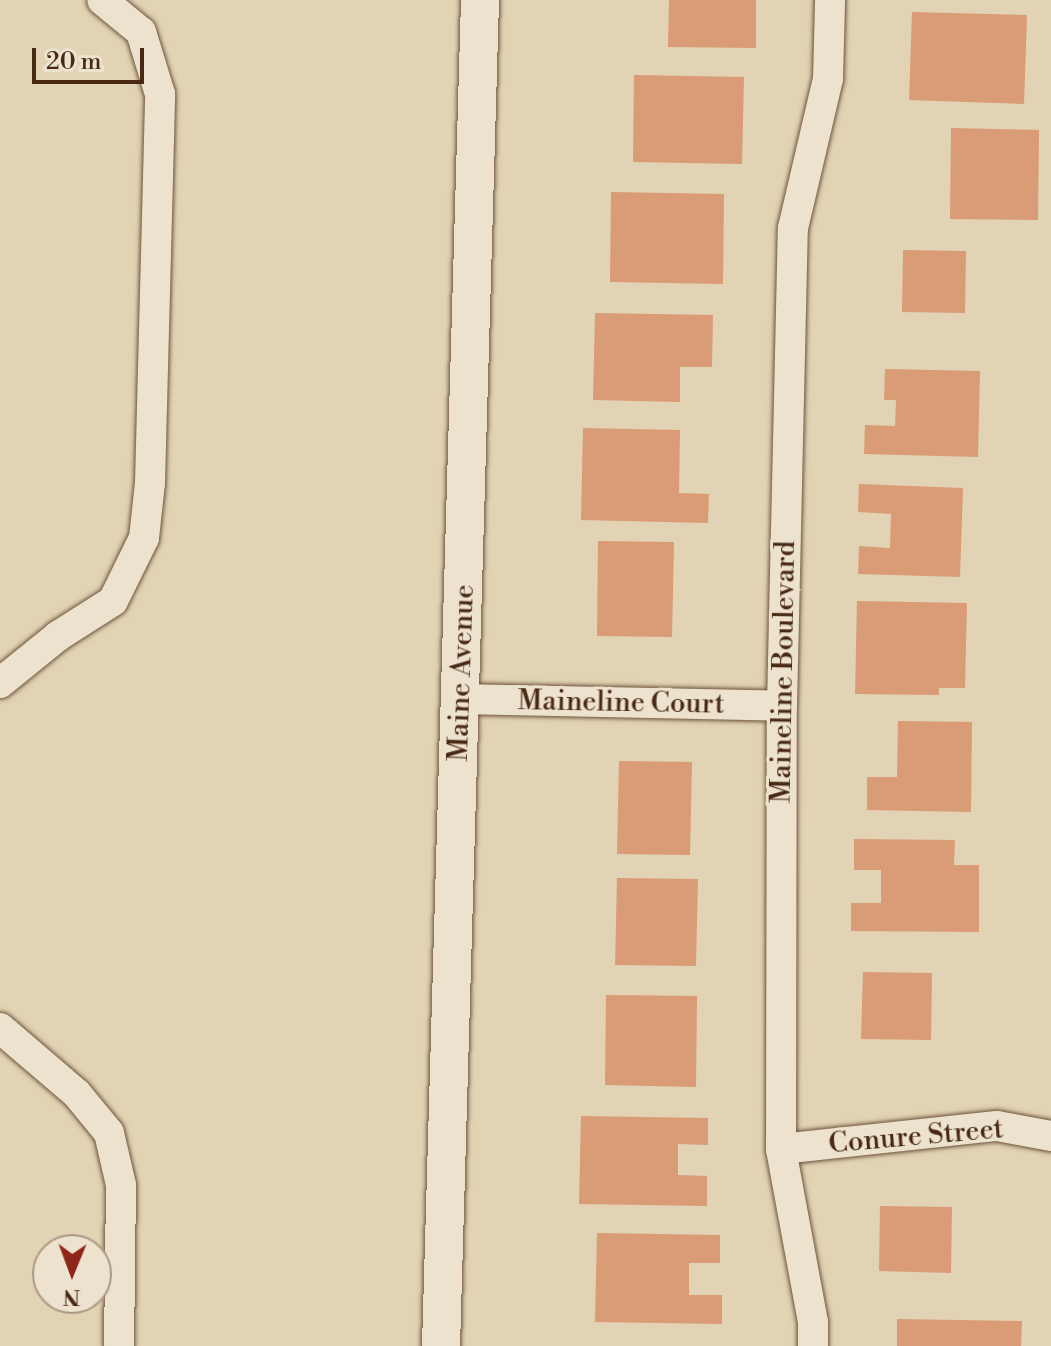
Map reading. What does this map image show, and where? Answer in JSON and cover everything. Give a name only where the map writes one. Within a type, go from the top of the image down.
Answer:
[{"type":"street","points":[[0,683],[58,636],[113,601],[144,538],[150,483],[160,94],[141,32],[102,0]]},
{"type":"street","name":"Maine Avenue","points":[[441,1346],[480,0]]},
{"type":"street","name":"Maineline Boulevard","points":[[813,1346],[813,1322],[781,1149],[782,706],[793,228],[828,79],[830,0]]},
{"type":"street","name":"Maineline Court","points":[[461,699],[782,706]]},
{"type":"street","points":[[0,1028],[77,1094],[109,1133],[121,1185],[119,1346]]},
{"type":"street","name":"Conure Street","points":[[781,1149],[997,1126],[1051,1136]]},
{"type":"building","points":[[669,0],[756,0],[756,48],[668,47]]},
{"type":"building","points":[[912,12],[1027,15],[1024,104],[909,100]]},
{"type":"building","points":[[634,75],[744,77],[742,164],[633,162]]},
{"type":"building","points":[[951,128],[1039,130],[1038,220],[950,219]]},
{"type":"building","points":[[611,192],[724,194],[723,284],[610,282]]},
{"type":"building","points":[[903,250],[966,251],[965,313],[902,312]]},
{"type":"building","points":[[595,313],[713,315],[712,367],[680,367],[680,402],[593,400]]},
{"type":"building","points":[[885,369],[980,371],[978,457],[864,454],[865,425],[895,426],[896,400],[884,400]]},
{"type":"building","points":[[583,428],[680,430],[679,493],[709,494],[708,523],[581,520]]},
{"type":"building","points":[[859,484],[963,488],[960,577],[858,574],[859,546],[890,548],[891,514],[858,512]]},
{"type":"building","points":[[598,541],[674,542],[672,637],[597,636]]},
{"type":"building","points":[[857,601],[967,603],[965,688],[939,688],[939,695],[855,694]]},
{"type":"building","points":[[898,721],[972,722],[971,812],[867,810],[867,777],[897,777]]},
{"type":"building","points":[[619,761],[692,762],[690,855],[617,854]]},
{"type":"building","points":[[854,839],[955,840],[954,865],[979,865],[979,932],[851,931],[851,903],[881,903],[881,870],[854,870]]},
{"type":"building","points":[[617,878],[698,879],[696,966],[615,965]]},
{"type":"building","points":[[863,972],[932,973],[931,1040],[861,1039]]},
{"type":"building","points":[[606,995],[697,996],[696,1087],[605,1085]]},
{"type":"building","points":[[581,1116],[708,1118],[708,1145],[678,1144],[678,1175],[707,1176],[707,1206],[579,1204]]},
{"type":"building","points":[[880,1206],[952,1207],[951,1273],[879,1271]]},
{"type":"building","points":[[597,1233],[720,1235],[720,1263],[689,1263],[689,1295],[722,1295],[722,1324],[595,1322]]},
{"type":"building","points":[[897,1319],[1022,1321],[1021,1346],[897,1346]]}]
